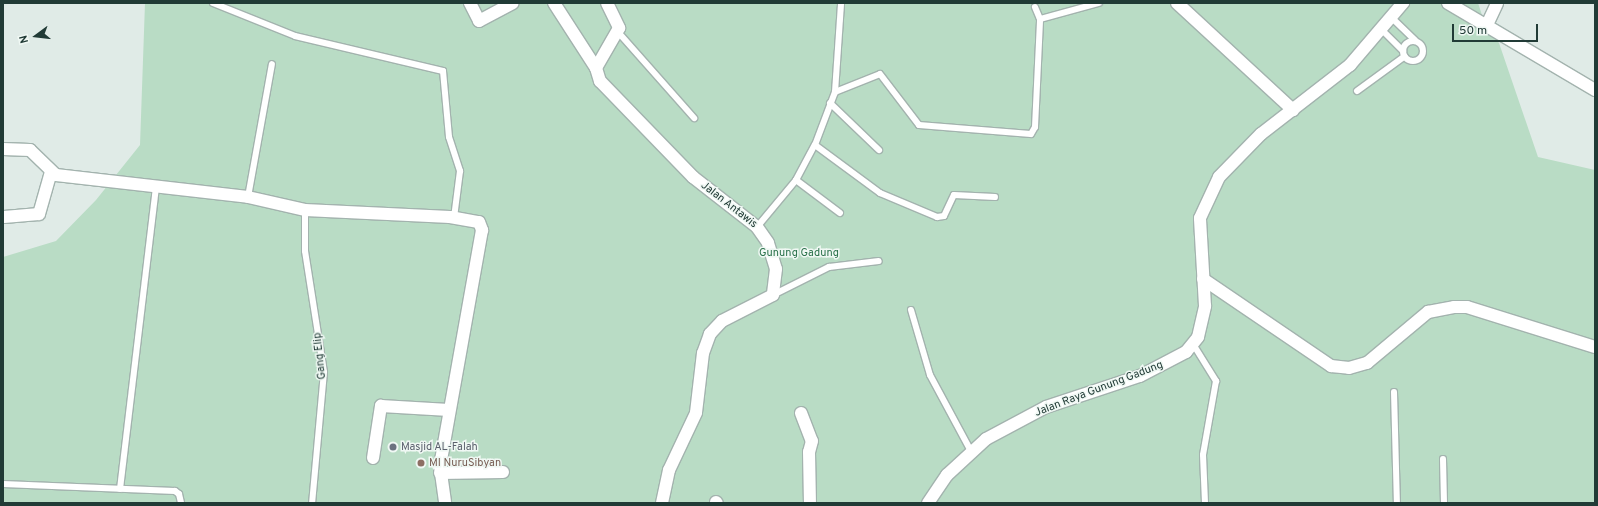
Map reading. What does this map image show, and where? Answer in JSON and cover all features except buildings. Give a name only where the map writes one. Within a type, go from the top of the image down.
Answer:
[{"type":"street","points":[[470,3],[479,21],[513,3]]},
{"type":"street","name":"Jalan Antawis","points":[[554,3],[596,68],[600,81],[693,177],[757,227],[774,260],[773,295]]},
{"type":"street","points":[[596,68],[618,32],[618,20],[607,3]]},
{"type":"street","points":[[1177,3],[1293,110]]},
{"type":"street","name":"Jalan Raya Gunung Gadung","points":[[928,503],[947,475],[971,451],[1046,407],[1140,376],[1180,356],[1193,344],[1204,315],[1199,229],[1203,207],[1219,177],[1261,134],[1350,64],[1382,30],[1403,3]]},
{"type":"street","points":[[1448,3],[1486,27],[1595,90]]},
{"type":"street","points":[[1486,27],[1497,3]]},
{"type":"street","points":[[3,149],[30,150],[51,172],[248,197],[305,210],[454,218],[479,222],[482,230],[449,410],[440,472],[445,503]]},
{"type":"street","points":[[4,217],[39,214],[51,172]]},
{"type":"street","points":[[1203,279],[1331,366],[1349,368],[1367,362],[1428,312],[1454,307],[1467,307],[1595,347]]},
{"type":"street","points":[[662,503],[669,470],[696,414],[703,353],[710,334],[722,321],[773,295]]},
{"type":"street","points":[[373,458],[381,406],[449,410]]},
{"type":"street","points":[[801,413],[812,441],[808,452],[810,503]]},
{"type":"street","points":[[440,472],[503,472]]},
{"type":"lane","points":[[213,3],[295,36],[443,71],[449,136],[460,171],[454,218]]},
{"type":"lane","points":[[757,227],[796,180],[815,145],[835,92],[841,3]]},
{"type":"lane","points":[[1040,19],[1099,3]]},
{"type":"lane","points":[[835,92],[880,74],[919,125],[1031,134],[1035,127],[1040,19],[1035,7]]},
{"type":"lane","points":[[1382,30],[1404,53],[1416,61],[1423,55],[1422,46],[1392,18]]},
{"type":"lane","points":[[618,32],[694,118]]},
{"type":"lane","points":[[1357,91],[1404,53],[1407,44],[1415,40]]},
{"type":"lane","points":[[248,197],[272,64]]},
{"type":"lane","points":[[830,103],[879,150]]},
{"type":"lane","points":[[815,145],[880,193],[937,217],[944,216],[954,195],[995,197]]},
{"type":"lane","points":[[796,180],[840,213]]},
{"type":"lane","points":[[120,489],[156,186]]},
{"type":"lane","name":"Gang Elip","points":[[305,210],[305,251],[324,372],[312,503]]},
{"type":"lane","points":[[773,295],[828,267],[879,261]]},
{"type":"lane","points":[[911,310],[930,375],[971,451]]},
{"type":"lane","points":[[1193,344],[1216,381],[1203,455],[1205,503]]},
{"type":"lane","points":[[1394,392],[1397,503]]},
{"type":"lane","points":[[1444,459],[1444,503]]},
{"type":"lane","points":[[3,484],[175,492],[180,494],[181,503]]},
{"type":"green space","name":"Gunung Gadung","points":[[145,3],[1478,3],[1486,27],[1499,43],[1538,157],[1595,170],[1595,503],[3,503],[3,257],[56,241],[96,200],[140,145]]},
{"type":"place","name":"Masjid AL-Falah","points":[[393,447]]},
{"type":"place","name":"MI NuruSibyan","points":[[421,463]]}]
